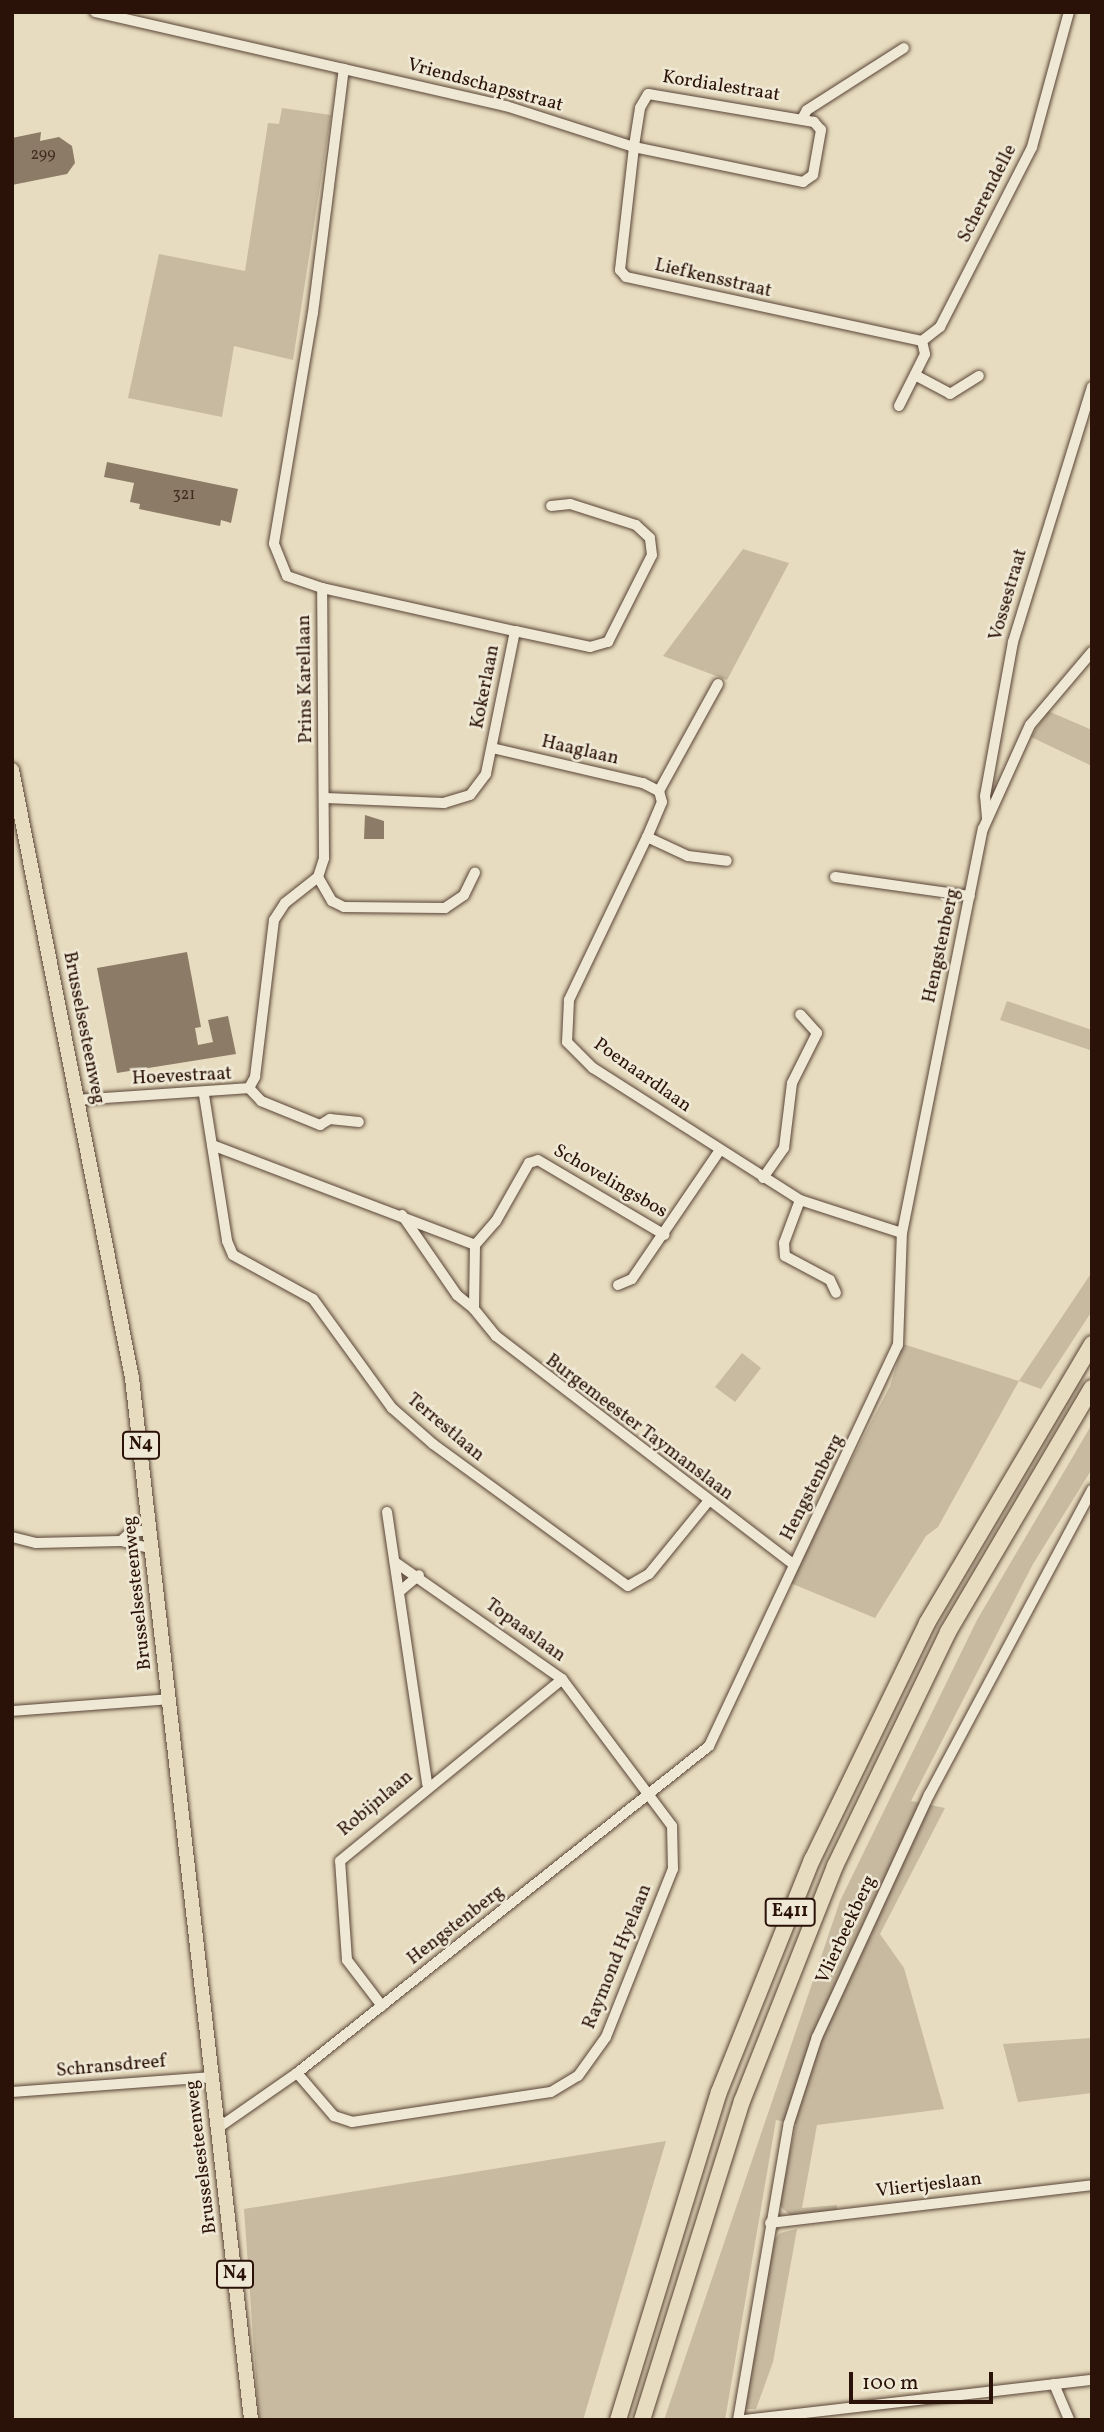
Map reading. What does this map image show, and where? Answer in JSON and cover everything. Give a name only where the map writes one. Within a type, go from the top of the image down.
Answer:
[{"type":"highway","name":"E411","points":[[618,2420],[706,2130],[812,1860],[927,1622],[1092,1344]]},
{"type":"highway","name":"E411","points":[[642,2420],[733,2125],[835,1866],[948,1632],[1092,1388]]},
{"type":"main road","name":"Brusselsesteenweg","points":[[12,770],[132,1378],[251,2420]]},
{"type":"street","name":"Vriendschapsstraat","points":[[95,12],[506,106],[634,148],[803,182],[813,175],[820,125]]},
{"type":"street","name":"Scherendelle","points":[[922,341],[940,327],[1032,147],[1069,12]]},
{"type":"street","name":"Kordialestraat","points":[[802,119],[807,110],[904,48]]},
{"type":"street","name":"Prins Karellaan","points":[[318,877],[325,798],[322,588],[287,576],[274,543],[313,313],[344,69]]},
{"type":"street","name":"Kordialestraat","points":[[634,148],[643,99],[654,93],[802,119],[820,125]]},
{"type":"street","name":"Liefkensstraat","points":[[634,148],[623,274],[922,341]]},
{"type":"street","points":[[900,406],[925,354],[922,341]]},
{"type":"street","points":[[915,375],[950,394],[979,376]]},
{"type":"street","name":"Vossestraat","points":[[987,818],[985,796],[1013,642],[1092,387]]},
{"type":"street","points":[[515,631],[590,647],[608,642],[652,555],[650,538],[636,526],[570,504],[551,506]]},
{"type":"street","name":"Kokerlaan","points":[[322,588],[515,631],[492,748],[482,783],[454,802],[325,798]]},
{"type":"street","name":"Hengstenberg","points":[[218,2128],[297,2073],[382,2007],[709,1746],[793,1564],[882,1389],[898,1345],[902,1233],[987,818],[1030,725],[1092,652]]},
{"type":"street","name":"Poenaardlaan","points":[[718,684],[659,792],[662,802],[647,838],[569,1000],[568,1042],[593,1068],[800,1200],[902,1233]]},
{"type":"street","name":"Haaglaan","points":[[492,748],[643,783],[659,792]]},
{"type":"street","points":[[647,838],[688,856],[727,861]]},
{"type":"street","points":[[249,1088],[255,1077],[274,920],[285,903],[318,877],[332,901],[344,906],[445,908],[464,895],[475,872]]},
{"type":"street","points":[[835,877],[970,896]]},
{"type":"street","points":[[764,1178],[784,1148],[792,1083],[817,1033],[800,1014]]},
{"type":"street","name":"Hoevestraat","points":[[77,1100],[204,1095],[249,1088],[261,1101],[320,1125],[330,1119],[359,1122]]},
{"type":"street","name":"Terrestlaan","points":[[204,1095],[233,1255],[313,1299],[392,1408],[616,1583],[638,1584],[707,1503]]},
{"type":"street","points":[[212,1145],[401,1214],[475,1245],[474,1309]]},
{"type":"street","name":"Schovelingsbos","points":[[618,1285],[632,1279],[665,1235],[720,1150]]},
{"type":"street","name":"Schovelingsbos","points":[[475,1245],[496,1222],[529,1163],[538,1160],[665,1235]]},
{"type":"street","points":[[800,1200],[784,1243],[785,1256],[830,1280],[836,1293]]},
{"type":"street","name":"Burgemeester Taymanslaan","points":[[401,1214],[457,1295],[527,1364],[707,1503],[793,1564]]},
{"type":"street","name":"Vlierbeekberg","points":[[738,2420],[789,2123],[817,2037],[929,1795],[1092,1490]]},
{"type":"street","points":[[387,1513],[427,1784]]},
{"type":"street","points":[[121,1541],[131,1532],[151,1530]]},
{"type":"street","points":[[12,1537],[36,1543],[121,1541],[153,1549]]},
{"type":"street","name":"Topaaslaan","points":[[395,1562],[419,1575],[562,1679],[650,1794]]},
{"type":"street","points":[[399,1592],[419,1575]]},
{"type":"street","name":"Robijnlaan","points":[[382,2007],[347,1960],[340,1861],[427,1784],[562,1679]]},
{"type":"street","points":[[12,1711],[170,1699]]},
{"type":"street","name":"Raymond Hyelaan","points":[[297,2073],[334,2116],[365,2122],[517,2100],[551,2092],[578,2076],[606,2037],[673,1869],[672,1826],[650,1794]]},
{"type":"street","name":"Schransdreef","points":[[12,2092],[212,2077]]},
{"type":"street","name":"Vliertjeslaan","points":[[770,2223],[1092,2185]]},
{"type":"street","points":[[745,2420],[1092,2380]]},
{"type":"street","points":[[1054,2385],[1069,2420]]},
{"type":"shaded area","points":[[282,108],[331,115],[293,360],[234,346],[222,417],[128,398],[159,254],[245,271],[268,123],[279,124]]},
{"type":"shaded area","points":[[743,549],[789,563],[727,680],[663,656]]},
{"type":"shaded area","points":[[1048,711],[1092,730],[1092,766],[1031,737]]},
{"type":"shaded area","points":[[1007,1001],[1092,1030],[1090,1050],[1000,1020]]},
{"type":"shaded area","points":[[1092,1272],[1092,1311],[1041,1389],[1019,1381]]},
{"type":"shaded area","points":[[903,1344],[1019,1381],[938,1527],[926,1536],[875,1618],[788,1582],[890,1386]]},
{"type":"shaded area","points":[[742,1353],[761,1368],[735,1402],[715,1387]]},
{"type":"shaded area","points":[[1092,1424],[1092,1469],[1033,1564],[911,1801],[945,1808],[880,1934],[904,1968],[944,2109],[817,2125],[802,2208],[837,2205],[837,2211],[792,2217],[779,2205],[796,2124],[776,2120],[725,2420],[664,2420],[840,1901],[977,1620]]},
{"type":"shaded area","points":[[1092,2038],[1092,2093],[1018,2102],[1003,2044]]},
{"type":"shaded area","points":[[666,2141],[583,2420],[259,2420],[244,2209]]},
{"type":"shaded area","points":[[797,2229],[773,2362],[756,2409],[745,2409],[772,2242],[780,2233]]},
{"type":"building","points":[[41,132],[40,141],[59,137],[72,146],[75,163],[67,174],[12,185],[12,138]]},
{"type":"building","points":[[107,462],[238,489],[231,523],[221,520],[220,526],[139,509],[140,504],[130,502],[134,483],[104,477]]},
{"type":"building","points":[[365,815],[384,821],[384,839],[364,839]]},
{"type":"building","points":[[187,952],[201,1027],[195,1028],[198,1045],[213,1042],[208,1020],[228,1016],[236,1054],[117,1073],[97,968]]}]
